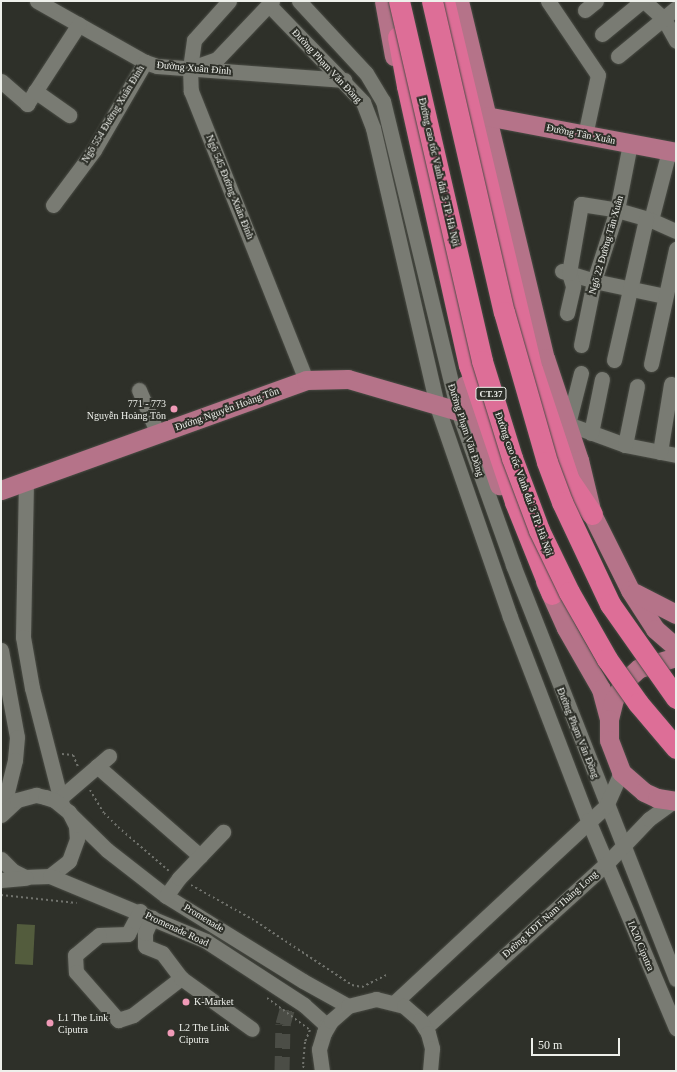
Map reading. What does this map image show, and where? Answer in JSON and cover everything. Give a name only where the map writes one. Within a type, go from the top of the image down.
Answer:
[{"type":"highway","points":[[392,1],[407,86],[469,365],[490,434],[552,594]]},
{"type":"highway","name":"Đường cao tốc Vành đai 3 TP. Hà Nội","points":[[399,1],[482,361],[512,458],[539,530],[568,592],[607,659],[638,703],[676,748]]},
{"type":"highway","points":[[432,1],[504,312],[547,462],[562,502],[610,604],[676,698]]},
{"type":"highway","points":[[444,1],[532,369],[568,480],[592,514]]},
{"type":"main road","name":"Đường Phạm Văn Đồng","points":[[384,1],[410,146],[460,367],[481,436],[506,505],[552,594],[566,628],[598,682],[609,719]]},
{"type":"main road","name":"Đường Phạm Văn Đồng","points":[[399,1],[429,145],[478,363],[500,431],[537,533],[552,594]]},
{"type":"main road","points":[[438,1],[528,376],[564,485],[592,514]]},
{"type":"main road","points":[[459,1],[545,358],[568,424],[592,514],[630,590],[655,629],[676,648]]},
{"type":"main road","name":"Đường Tân Xuân","points":[[486,116],[672,152]]},
{"type":"main road","name":"Đường Nguyễn Hoàng Tôn","points":[[1,490],[306,380],[348,379],[458,411]]},
{"type":"main road","points":[[630,590],[648,602],[676,614]]},
{"type":"main road","points":[[675,801],[657,798],[644,792],[621,772],[609,740],[609,719],[617,694],[624,682],[639,668],[676,657]]},
{"type":"street","name":"Đường Xuân Đỉnh","points":[[36,1],[145,62],[157,66],[344,80]]},
{"type":"street","name":"Ngõ 545 Đường Xuân Đỉnh","points":[[230,1],[194,40],[190,68],[191,91],[306,380]]},
{"type":"street","name":"Đường Phạm Văn Đồng","points":[[299,1],[366,73],[384,101],[458,411],[515,572],[623,847]]},
{"type":"street","points":[[548,1],[598,75],[585,135]]},
{"type":"street","points":[[602,34],[643,1],[664,20],[676,41]]},
{"type":"street","points":[[190,68],[217,58],[270,3]]},
{"type":"street","name":"Đường Phạm Văn Đồng","points":[[270,3],[344,80],[363,102],[373,128],[437,406],[510,617],[606,864]]},
{"type":"street","points":[[618,56],[664,20],[676,8]]},
{"type":"street","points":[[1,81],[27,104],[79,24]]},
{"type":"street","name":"Ngõ 554 Đường Xuân Đỉnh","points":[[53,205],[94,150],[145,62]]},
{"type":"street","points":[[35,91],[69,115]]},
{"type":"street","name":"Ngõ 22 Đường Tân Xuân","points":[[581,345],[594,281],[617,210],[630,144]]},
{"type":"street","points":[[614,360],[629,287],[648,219],[672,152]]},
{"type":"street","points":[[567,313],[573,286],[564,272],[581,204],[617,210],[648,219],[676,231]]},
{"type":"street","points":[[650,364],[676,249]]},
{"type":"street","points":[[564,272],[594,281],[629,287],[665,296]]},
{"type":"street","points":[[581,373],[568,424],[625,445],[676,455]]},
{"type":"street","points":[[591,433],[602,379]]},
{"type":"street","points":[[660,452],[671,384]]},
{"type":"street","points":[[625,445],[637,386]]},
{"type":"street","points":[[139,390],[158,434]]},
{"type":"street","points":[[1,880],[50,876],[69,861],[77,839],[64,807],[51,753],[32,688],[23,637],[26,481]]},
{"type":"street","points":[[1,650],[17,737],[15,760],[2,814]]},
{"type":"street","points":[[64,807],[83,778],[109,756]]},
{"type":"street","points":[[97,766],[200,856]]},
{"type":"street","points":[[395,1002],[588,820],[606,806],[621,772]]},
{"type":"street","points":[[2,814],[17,800],[36,796],[54,800],[64,807]]},
{"type":"street","name":"Đường KĐT Nam Thăng Long","points":[[425,1028],[606,864],[649,819],[675,801]]},
{"type":"street","name":"Promenade","points":[[64,807],[107,850],[166,896],[303,981],[348,1006]]},
{"type":"street","points":[[166,896],[179,878],[223,832]]},
{"type":"street","name":"IA20 Ciputra","points":[[623,847],[676,979]]},
{"type":"street","points":[[1,859],[13,871],[31,878]]},
{"type":"street","name":"IA20 Ciputra","points":[[606,864],[676,1028]]},
{"type":"street","name":"Promenade Road","points":[[50,876],[146,914],[206,941],[291,996],[326,1025],[324,1033]]},
{"type":"street","points":[[146,914],[128,934],[98,935],[75,955],[76,972],[118,1020],[133,1016],[181,978]]},
{"type":"street","points":[[146,914],[145,946],[162,954],[181,978],[252,1029]]},
{"type":"street","points":[[322,1071],[320,1049],[324,1033],[331,1020],[348,1006],[376,999],[395,1002],[413,1012],[425,1028],[432,1048],[430,1071]]},
{"type":"path","points":[[73,755],[83,778],[104,813],[118,827],[179,878],[252,919],[352,985],[362,987],[387,975]]},
{"type":"path","points":[[280,1009],[310,1030],[305,1042],[303,1066],[306,1071]]},
{"type":"green space","points":[[17,924],[35,925],[33,965],[15,964]]},
{"type":"tunnel","points":[[282,1071],[283,1024],[291,996]]},
{"type":"place","name":"771 - 773 Nguyễn Hoàng Tôn","points":[[174,409]]},
{"type":"place","name":"K-Market","points":[[186,1002]]},
{"type":"place","name":"L1 The Link Ciputra","points":[[50,1023]]},
{"type":"place","name":"L2 The Link Ciputra","points":[[171,1033]]}]
